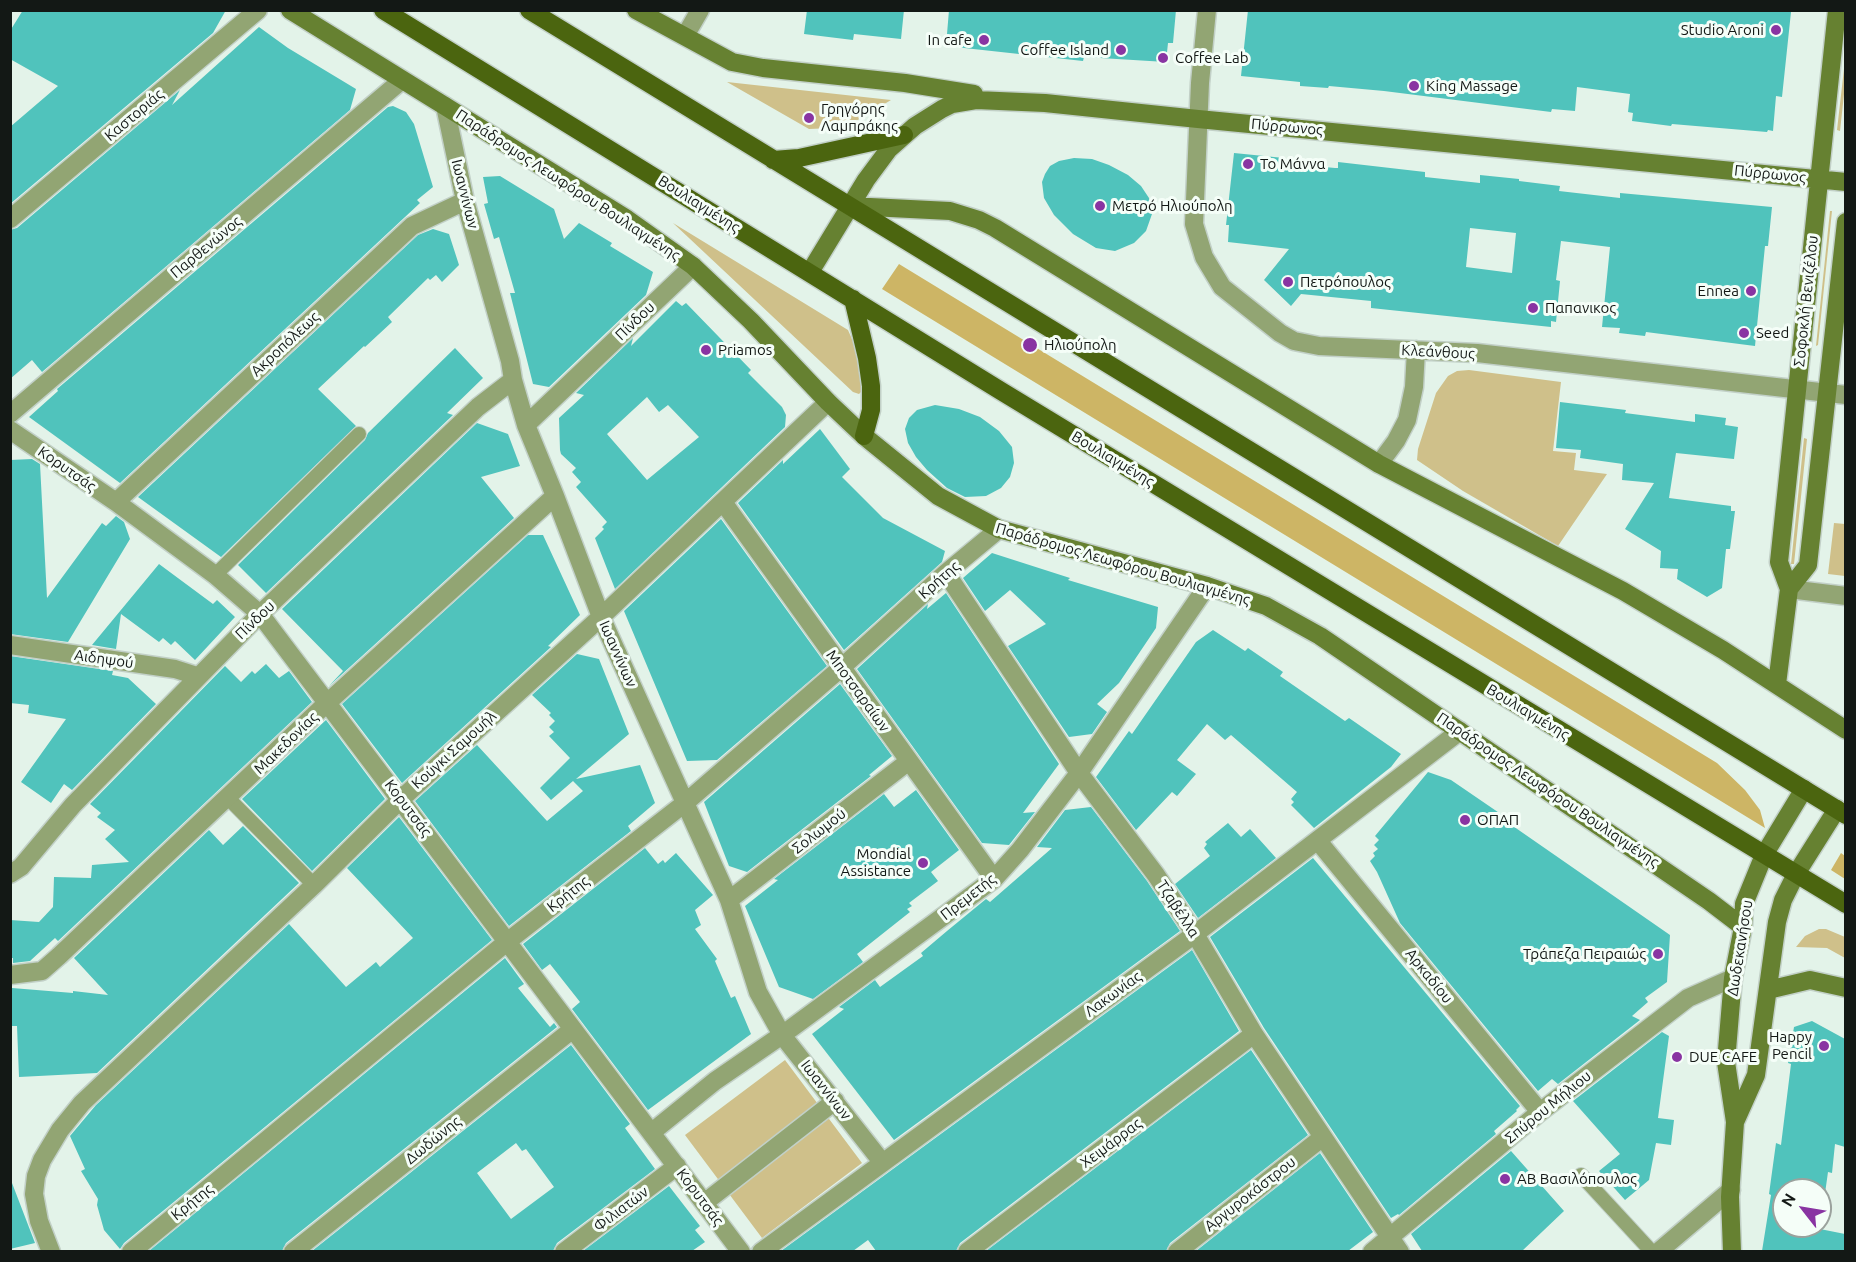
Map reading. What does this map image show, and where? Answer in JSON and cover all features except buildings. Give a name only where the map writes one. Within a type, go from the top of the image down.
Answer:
[{"type":"main road","name":"Βουλιαγμένης","points":[[383,10],[1001,391],[1845,904]]},
{"type":"main road","points":[[529,10],[1841,812]]},
{"type":"main road","points":[[773,160],[799,158],[904,135]]},
{"type":"main road","points":[[853,299],[871,386],[871,410],[864,436]]},
{"type":"street","name":"Καστοριάς","points":[[10,219],[258,10]]},
{"type":"street","name":"Παράδρομος Λεωφόρου Βουλιαγμένης","points":[[290,10],[627,219],[693,266],[751,321],[828,402],[864,436],[938,496],[999,529],[1207,586],[1266,606],[1320,636],[1700,894],[1743,927]]},
{"type":"street","points":[[636,10],[732,62],[763,68],[905,83],[1005,100]]},
{"type":"street","points":[[685,36],[700,10]]},
{"type":"street","name":"Κλεάνθους","points":[[1207,10],[1198,119],[1194,225],[1204,257],[1222,287],[1280,333],[1294,341],[1319,346],[1477,353],[1845,395]]},
{"type":"street","name":"Σοφοκλή Βενιζέλου","points":[[1790,589],[1779,562],[1837,10]]},
{"type":"street","name":"Παρθενώνος","points":[[10,414],[402,80]]},
{"type":"street","name":"Πύρρωνος","points":[[810,272],[876,165],[904,135],[929,116],[952,104],[976,100],[1005,100],[1845,182]]},
{"type":"street","name":"Ιωαννίνων","points":[[445,106],[465,201],[526,425],[601,617],[729,900],[758,992],[782,1035],[882,1162]]},
{"type":"street","name":"Ακροπόλεως","points":[[116,502],[412,226],[465,201]]},
{"type":"street","points":[[850,206],[950,211],[979,220],[1011,237],[1379,464],[1623,591],[1723,650],[1845,730]]},
{"type":"street","name":"Σοφοκλή Βενιζέλου","points":[[1777,684],[1790,589],[1808,565],[1845,222]]},
{"type":"street","name":"Πίνδου","points":[[526,425],[693,266]]},
{"type":"street","points":[[1379,464],[1396,441],[1407,420],[1414,387],[1416,350]]},
{"type":"street","name":"Πίνδου","points":[[10,874],[21,867],[73,805],[260,614],[477,407],[513,380]]},
{"type":"street","name":"Κούγκι Σαμουήλ","points":[[51,1251],[39,1221],[34,1194],[36,1176],[42,1160],[60,1130],[82,1103],[314,885],[401,799],[601,617],[828,402]]},
{"type":"street","name":"Κορυτσάς","points":[[10,430],[116,502],[215,575],[260,614],[741,1251]]},
{"type":"street","name":"Μακεδονίας","points":[[10,975],[42,971],[327,703],[555,496]]},
{"type":"street","name":"Μποτσαραίων","points":[[723,502],[994,879]]},
{"type":"street","name":"Κρήτης","points":[[130,1251],[508,941],[686,802],[999,529]]},
{"type":"street","name":"Τζαβέλλα","points":[[946,573],[1079,773],[1156,875],[1195,934],[1254,1034],[1395,1244]]},
{"type":"street","name":"Πρεμετής","points":[[652,1132],[715,1082],[994,879],[1020,850],[1079,773],[1207,586]]},
{"type":"street","points":[[1790,589],[1845,596]]},
{"type":"street","name":"Αιδηψού","points":[[10,645],[175,669],[197,676]]},
{"type":"street","name":"Λακωνίας","points":[[761,1251],[1195,934],[1460,731]]},
{"type":"street","name":"Σολωμού","points":[[729,900],[909,761]]},
{"type":"street","name":"Δωδεκανήσου","points":[[1732,1251],[1731,1190],[1735,1122],[1726,1062],[1733,978],[1743,927],[1744,904],[1764,855],[1804,789]]},
{"type":"street","name":"Δωδεκανήσου","points":[[1735,1122],[1756,1075],[1783,900],[1796,874],[1841,812]]},
{"type":"street","name":"Αρκαδίου","points":[[1318,841],[1540,1112]]},
{"type":"street","name":"Σπύρου Μήλιου","points":[[1372,1251],[1395,1244],[1540,1112],[1688,998],[1733,978]]},
{"type":"street","points":[[1768,990],[1810,980],[1845,988]]},
{"type":"street","name":"Δωδώνης","points":[[293,1251],[573,1029]]},
{"type":"street","name":"Χειμάρρας","points":[[967,1251],[1254,1034]]},
{"type":"street","points":[[704,1203],[835,1101]]},
{"type":"street","name":"Αργυροκάστρου","points":[[1177,1251],[1323,1137]]},
{"type":"street","name":"Φιλιατών","points":[[564,1251],[677,1166]]},
{"type":"street","points":[[1658,1251],[1731,1190]]},
{"type":"lane","points":[[215,575],[359,434]]},
{"type":"lane","points":[[228,798],[314,885]]},
{"type":"lane","points":[[1581,1174],[1652,1251]]},
{"type":"shaded area","points":[[1845,60],[1845,85],[1840,131],[1837,130]]},
{"type":"shaded area","points":[[727,82],[891,100],[856,121],[833,128],[809,129]]},
{"type":"shaded area","points":[[1830,211],[1832,211],[1818,345],[1816,346]]},
{"type":"shaded area","points":[[673,223],[848,330],[858,353],[862,378],[861,392],[859,394],[853,392]]},
{"type":"shaded area","points":[[899,264],[1717,763],[1745,790],[1760,810],[1765,828],[882,289]]},
{"type":"shaded area","points":[[1469,370],[1561,382],[1553,451],[1576,453],[1574,470],[1607,474],[1558,546],[1463,491],[1417,460],[1418,449],[1436,393],[1448,376],[1457,371]]},
{"type":"shaded area","points":[[1804,438],[1807,439],[1794,564],[1791,564]]},
{"type":"shaded area","points":[[1834,523],[1845,524],[1845,576],[1828,574]]},
{"type":"shaded area","points":[[1841,853],[1845,856],[1845,879],[1831,870]]},
{"type":"shaded area","points":[[1819,929],[1826,929],[1845,937],[1845,958],[1827,948],[1796,947],[1805,936]]},
{"type":"shaded area","points":[[785,1060],[862,1163],[762,1238],[685,1135]]},
{"type":"place","name":"Studio Aroni","points":[[1776,30]]},
{"type":"place","name":"In cafe","points":[[984,40]]},
{"type":"place","name":"Coffee Island","points":[[1121,50]]},
{"type":"place","name":"Coffee Lab","points":[[1163,58]]},
{"type":"place","name":"King Massage","points":[[1414,86]]},
{"type":"place","name":"Γρηγόρης Λαμπράκης","points":[[809,118]]},
{"type":"place","name":"Το Μάννα","points":[[1248,164]]},
{"type":"place","name":"Μετρό Ηλιούπολη","points":[[1100,206]]},
{"type":"place","name":"Πετρόπουλος","points":[[1288,282]]},
{"type":"place","name":"Ennea","points":[[1751,291]]},
{"type":"place","name":"Παπανικος","points":[[1533,308]]},
{"type":"place","name":"Seed","points":[[1744,333]]},
{"type":"place","name":"Ηλιούπολη","points":[[1030,345]]},
{"type":"place","name":"Priamos","points":[[706,350]]},
{"type":"place","name":"ΟΠΑΠ","points":[[1465,820]]},
{"type":"place","name":"Mondial Assistance","points":[[923,863]]},
{"type":"place","name":"Τράπεζα Πειραιώς","points":[[1658,954]]},
{"type":"place","name":"Happy Pencil","points":[[1824,1046]]},
{"type":"place","name":"DUΕ CAFE","points":[[1677,1057]]},
{"type":"place","name":"ΑΒ Βασιλόπουλος","points":[[1505,1179]]}]
